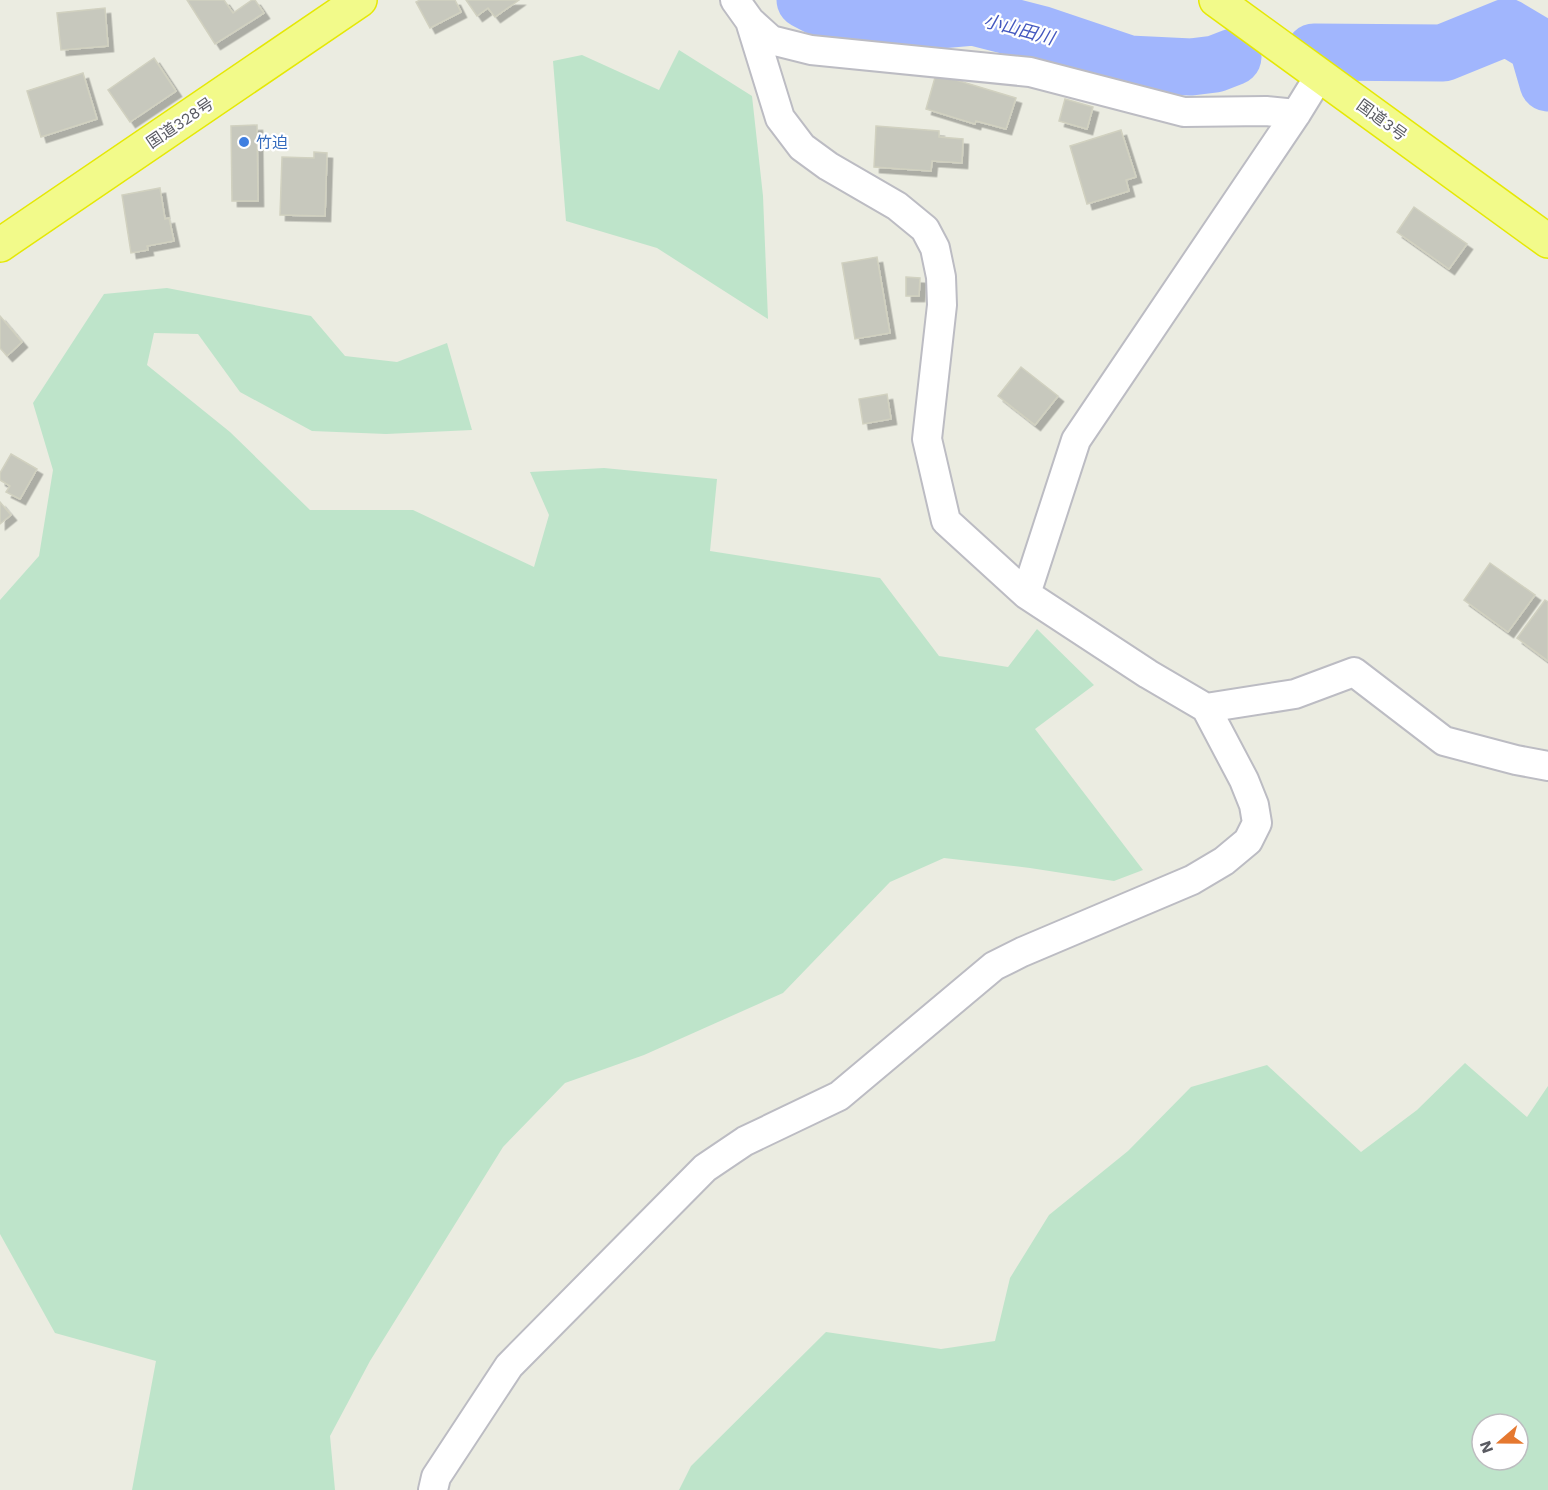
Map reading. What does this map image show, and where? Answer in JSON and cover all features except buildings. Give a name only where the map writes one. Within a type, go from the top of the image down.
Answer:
[{"type":"highway","name":"国道328号","points":[[0,245],[360,0]]},
{"type":"highway","name":"国道3号","points":[[1216,0],[1548,241]]},
{"type":"street","points":[[742,10],[771,40],[811,50],[1030,72],[1184,112],[1266,111],[1296,114]]},
{"type":"street","points":[[433,1490],[436,1477],[509,1366],[705,1168],[745,1141],[839,1096],[994,966],[1192,880],[1224,861],[1248,841],[1257,823],[1254,805],[1244,780],[1206,708],[1148,674],[1026,594],[946,521],[927,439],[942,305],[941,277],[935,248],[925,230],[897,206],[828,166],[802,147],[780,118],[742,10]]},
{"type":"street","points":[[1026,594],[1076,440],[1320,75]]},
{"type":"street","points":[[1206,708],[1295,694],[1354,672],[1444,741],[1548,766]]},
{"type":"green space","points":[[679,50],[752,96],[763,196],[768,319],[657,248],[566,221],[553,61],[582,55],[659,90]]},
{"type":"green space","points":[[167,288],[311,316],[345,356],[397,362],[447,343],[472,430],[386,434],[312,431],[240,392],[198,334],[154,333],[147,365],[230,432],[310,510],[413,510],[534,567],[549,515],[530,472],[604,468],[717,479],[710,551],[880,578],[939,656],[1008,667],[1037,629],[1094,685],[1035,729],[1143,870],[1114,881],[944,858],[890,882],[783,993],[644,1055],[565,1083],[503,1147],[370,1361],[330,1436],[335,1490],[132,1490],[156,1361],[55,1333],[0,1234],[0,600],[39,556],[53,470],[33,403],[104,294]]},
{"type":"green space","points":[[1465,1063],[1527,1117],[1548,1086],[1548,1490],[679,1490],[691,1466],[826,1332],[941,1349],[995,1341],[1010,1278],[1049,1215],[1128,1151],[1191,1087],[1267,1065],[1361,1152],[1417,1110]]},
{"type":"waterway","name":"小山田川","points":[[805,0],[826,11],[894,24],[973,17],[1040,34],[1129,64],[1191,67],[1215,64],[1233,57]]},
{"type":"waterway","name":"小山田川","points":[[1314,52],[1443,53],[1507,27],[1537,45],[1548,83]]},
{"type":"place","name":"竹迫","points":[[244,142]]}]
